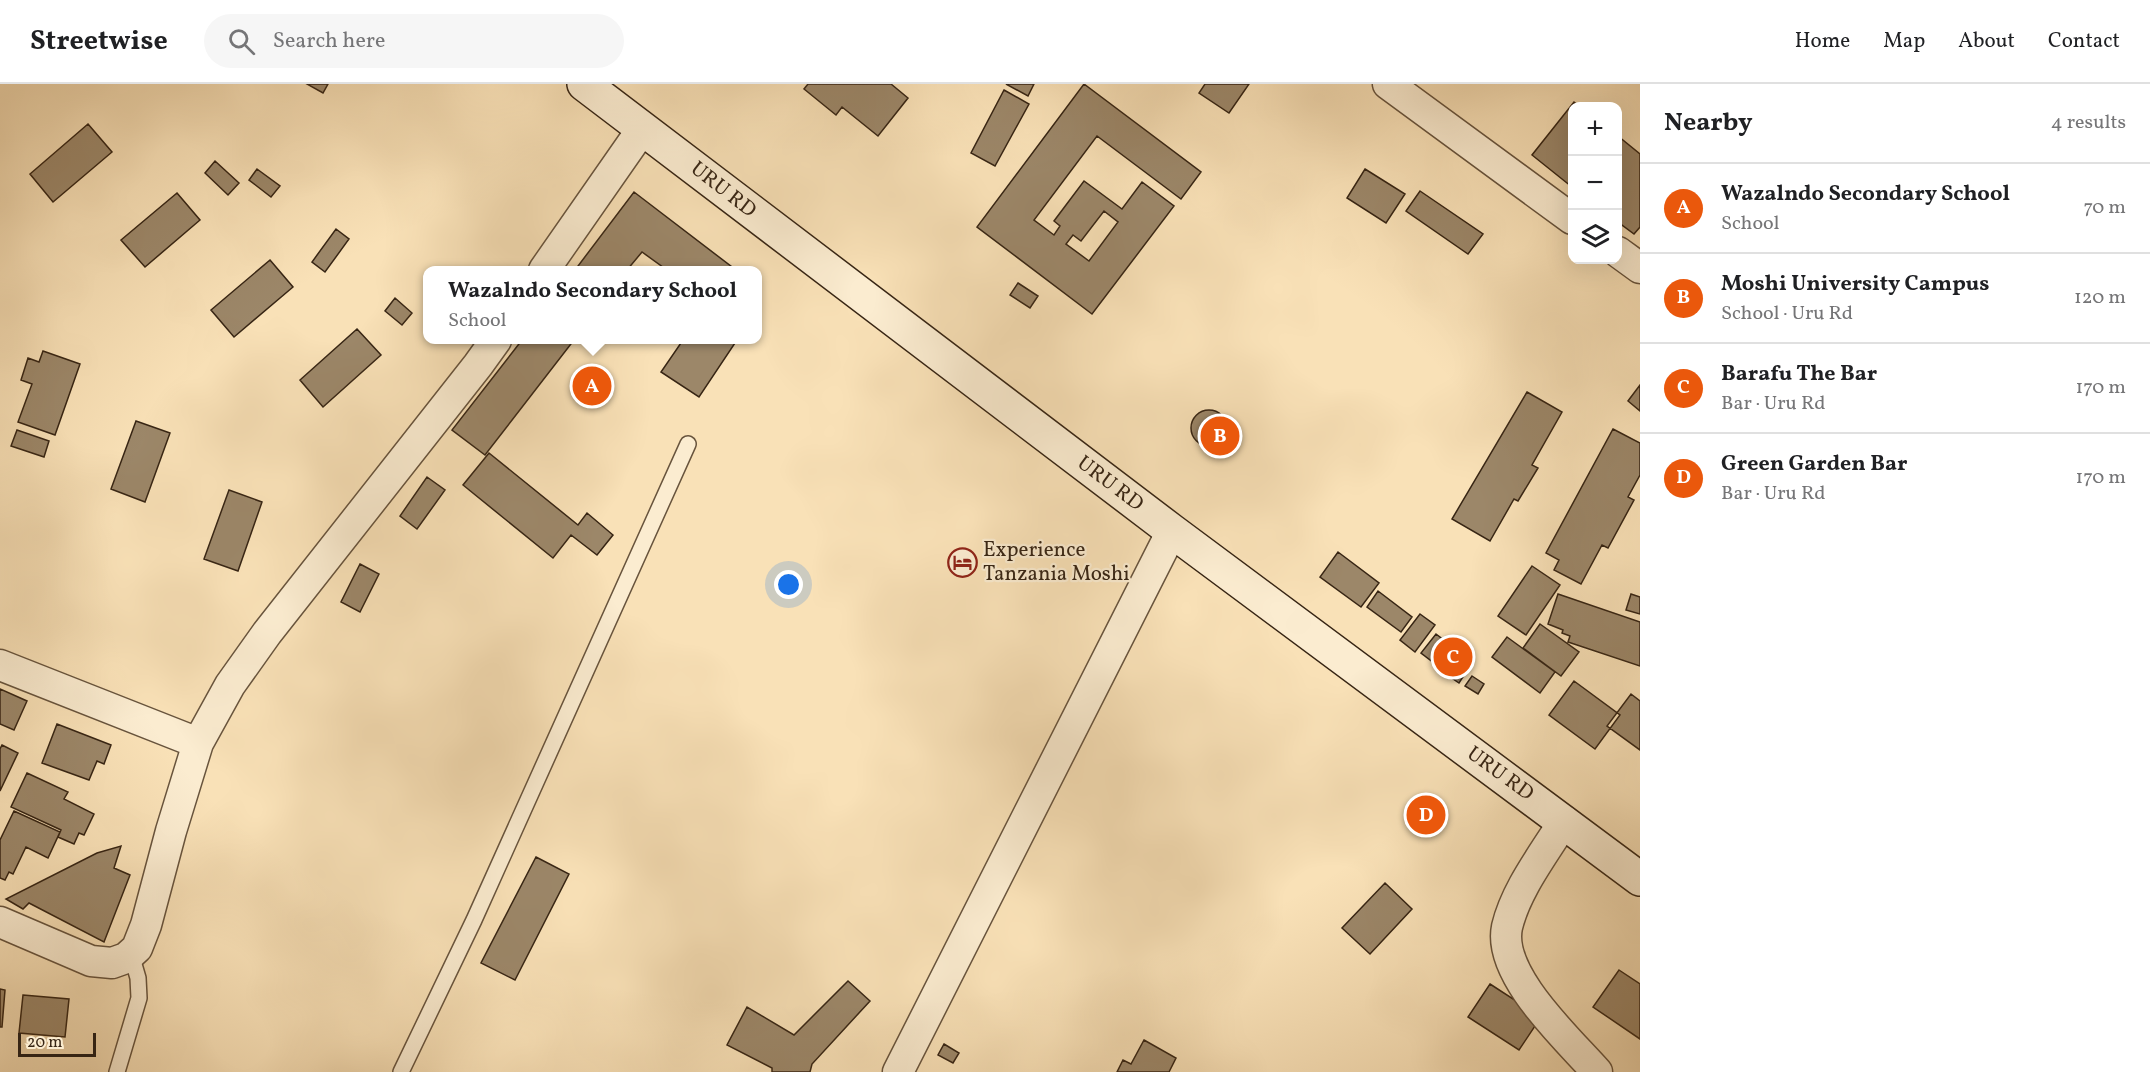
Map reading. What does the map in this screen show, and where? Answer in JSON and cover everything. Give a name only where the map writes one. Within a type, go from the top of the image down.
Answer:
[{"type":"street","name":"URU RD","points":[[584,84],[1172,531],[1638,874]]},
{"type":"street","points":[[1388,84],[1568,216]]},
{"type":"street","points":[[547,266],[643,128]]},
{"type":"street","points":[[1622,255],[1640,268]]},
{"type":"street","points":[[0,922],[91,961],[112,963],[126,958],[137,948],[146,925],[198,743],[230,686],[267,633],[456,394],[492,344]]},
{"type":"street","points":[[898,1072],[1172,531]]},
{"type":"street","points":[[0,664],[198,743]]},
{"type":"street","points":[[1564,821],[1524,885],[1507,929],[1508,943],[1515,969],[1531,996],[1597,1072]]},
{"type":"lane","points":[[401,1072],[479,909],[688,444]]},
{"type":"lane","points":[[117,1072],[139,998],[138,978],[131,954]]},
{"type":"building","points":[[307,84],[328,84],[323,93]]},
{"type":"building","points":[[808,84],[891,84],[908,98],[878,136],[842,107],[836,115],[804,89]]},
{"type":"building","points":[[1006,84],[1034,84],[1028,96]]},
{"type":"building","points":[[1084,84],[1201,172],[1181,199],[1097,136],[1034,220],[1054,235],[1060,226],[1054,221],[1084,181],[1122,209],[1142,182],[1174,206],[1092,314],[977,227]],"holes":[[[1104,211],[1118,222],[1089,261],[1066,244],[1073,235],[1081,241]]]},
{"type":"building","points":[[1205,84],[1249,84],[1229,113],[1199,93]]},
{"type":"building","points":[[1004,90],[1029,104],[995,166],[971,153]]},
{"type":"building","points":[[1568,110],[1568,184],[1532,155]]},
{"type":"building","points":[[88,124],[112,152],[53,202],[30,174]]},
{"type":"building","points":[[1622,139],[1640,154],[1640,227],[1634,234],[1622,225]]},
{"type":"building","points":[[215,161],[239,183],[228,195],[205,173]]},
{"type":"building","points":[[257,169],[280,186],[271,197],[249,180]]},
{"type":"building","points":[[1365,169],[1405,194],[1386,223],[1347,198]]},
{"type":"building","points":[[1420,191],[1483,234],[1468,254],[1406,211]]},
{"type":"building","points":[[634,192],[731,266],[661,266],[642,252],[630,266],[578,266]]},
{"type":"building","points":[[177,193],[200,220],[145,267],[121,240]]},
{"type":"building","points":[[336,229],[349,239],[325,272],[312,262]]},
{"type":"building","points":[[270,260],[293,287],[234,337],[211,310]]},
{"type":"building","points":[[1018,283],[1038,296],[1030,308],[1010,295]]},
{"type":"building","points":[[395,298],[412,313],[402,325],[385,311]]},
{"type":"building","points":[[357,329],[381,355],[323,407],[300,380]]},
{"type":"building","points":[[519,344],[571,344],[485,455],[452,430]]},
{"type":"building","points":[[680,344],[734,344],[699,397],[661,372]]},
{"type":"building","points":[[43,351],[80,364],[55,435],[18,422],[32,384],[21,380],[28,358],[39,362]]},
{"type":"building","points":[[1640,385],[1640,411],[1628,401]]},
{"type":"building","points":[[1527,392],[1562,412],[1532,465],[1538,468],[1518,501],[1514,499],[1490,541],[1452,519]]},
{"type":"building","points":[[1209,410],[1222,415],[1227,428],[1222,441],[1209,446],[1196,441],[1191,428],[1196,415]]},
{"type":"building","points":[[136,421],[170,433],[145,502],[111,489]]},
{"type":"building","points":[[1613,429],[1640,443],[1640,475],[1628,497],[1634,500],[1608,548],[1602,545],[1581,584],[1554,570],[1559,560],[1546,553]]},
{"type":"building","points":[[17,430],[49,441],[44,457],[11,446]]},
{"type":"building","points":[[489,453],[578,525],[587,513],[613,535],[597,555],[571,535],[553,558],[463,485]]},
{"type":"building","points":[[427,477],[445,490],[417,529],[400,516]]},
{"type":"building","points":[[229,490],[262,502],[238,571],[204,559]]},
{"type":"building","points":[[1338,552],[1379,583],[1361,607],[1320,577]]},
{"type":"building","points":[[360,564],[379,574],[360,612],[341,602]]},
{"type":"building","points":[[1532,566],[1560,585],[1526,635],[1498,616]]},
{"type":"building","points":[[1378,591],[1412,617],[1401,632],[1367,607]]},
{"type":"building","points":[[1558,594],[1640,622],[1640,666],[1568,642],[1570,636],[1562,633],[1563,630],[1548,624]]},
{"type":"building","points":[[1631,594],[1640,597],[1640,614],[1626,610]]},
{"type":"building","points":[[1420,614],[1435,625],[1415,652],[1400,640]]},
{"type":"building","points":[[1540,624],[1579,652],[1561,676],[1523,648]]},
{"type":"building","points":[[1436,634],[1449,644],[1434,663],[1421,653]]},
{"type":"building","points":[[1507,637],[1555,672],[1540,693],[1492,657]]},
{"type":"building","points":[[1450,654],[1470,666],[1459,683],[1440,670]]},
{"type":"building","points":[[1472,676],[1484,684],[1478,694],[1465,686]]},
{"type":"building","points":[[1574,681],[1620,715],[1595,749],[1549,715]]},
{"type":"building","points":[[0,689],[27,701],[14,730],[0,724]]},
{"type":"building","points":[[1631,694],[1640,701],[1640,750],[1607,726]]},
{"type":"building","points":[[57,724],[111,745],[104,764],[97,761],[89,780],[42,763]]},
{"type":"building","points":[[2,745],[18,753],[0,791],[0,749]]},
{"type":"building","points":[[27,773],[68,792],[64,799],[94,814],[84,835],[79,833],[74,844],[58,837],[61,830],[11,807]]},
{"type":"building","points":[[14,811],[60,832],[48,858],[26,847],[13,874],[9,872],[5,880],[0,878],[0,840]]},
{"type":"building","points":[[121,846],[114,868],[130,875],[104,942],[29,903],[23,909],[6,899],[97,853]]},
{"type":"building","points":[[536,857],[569,874],[515,980],[481,963]]},
{"type":"building","points":[[1385,883],[1412,909],[1370,954],[1342,928]]},
{"type":"building","points":[[1619,970],[1640,984],[1640,1039],[1593,1007]]},
{"type":"building","points":[[848,981],[870,1001],[812,1064],[810,1072],[772,1072],[772,1068],[727,1045],[747,1007],[794,1035]]},
{"type":"building","points":[[1490,984],[1541,1017],[1519,1050],[1468,1017]]},
{"type":"building","points":[[0,989],[5,990],[2,1027],[0,1027]]},
{"type":"building","points":[[23,995],[69,999],[65,1037],[19,1033]]},
{"type":"building","points":[[1144,1040],[1176,1058],[1169,1072],[1117,1072],[1123,1060],[1131,1064]]},
{"type":"building","points":[[944,1044],[959,1053],[953,1063],[938,1055]]},
{"type":"place","name":"Wazalndo Secondary School","points":[[592,386]]},
{"type":"place","name":"Moshi University Campus","points":[[1220,436]]},
{"type":"place","name":"Experience Tanzania Moshi","points":[[962,562]]},
{"type":"place","name":"Barafu The Bar","points":[[1453,657]]},
{"type":"place","name":"Green Garden Bar","points":[[1426,815]]}]
